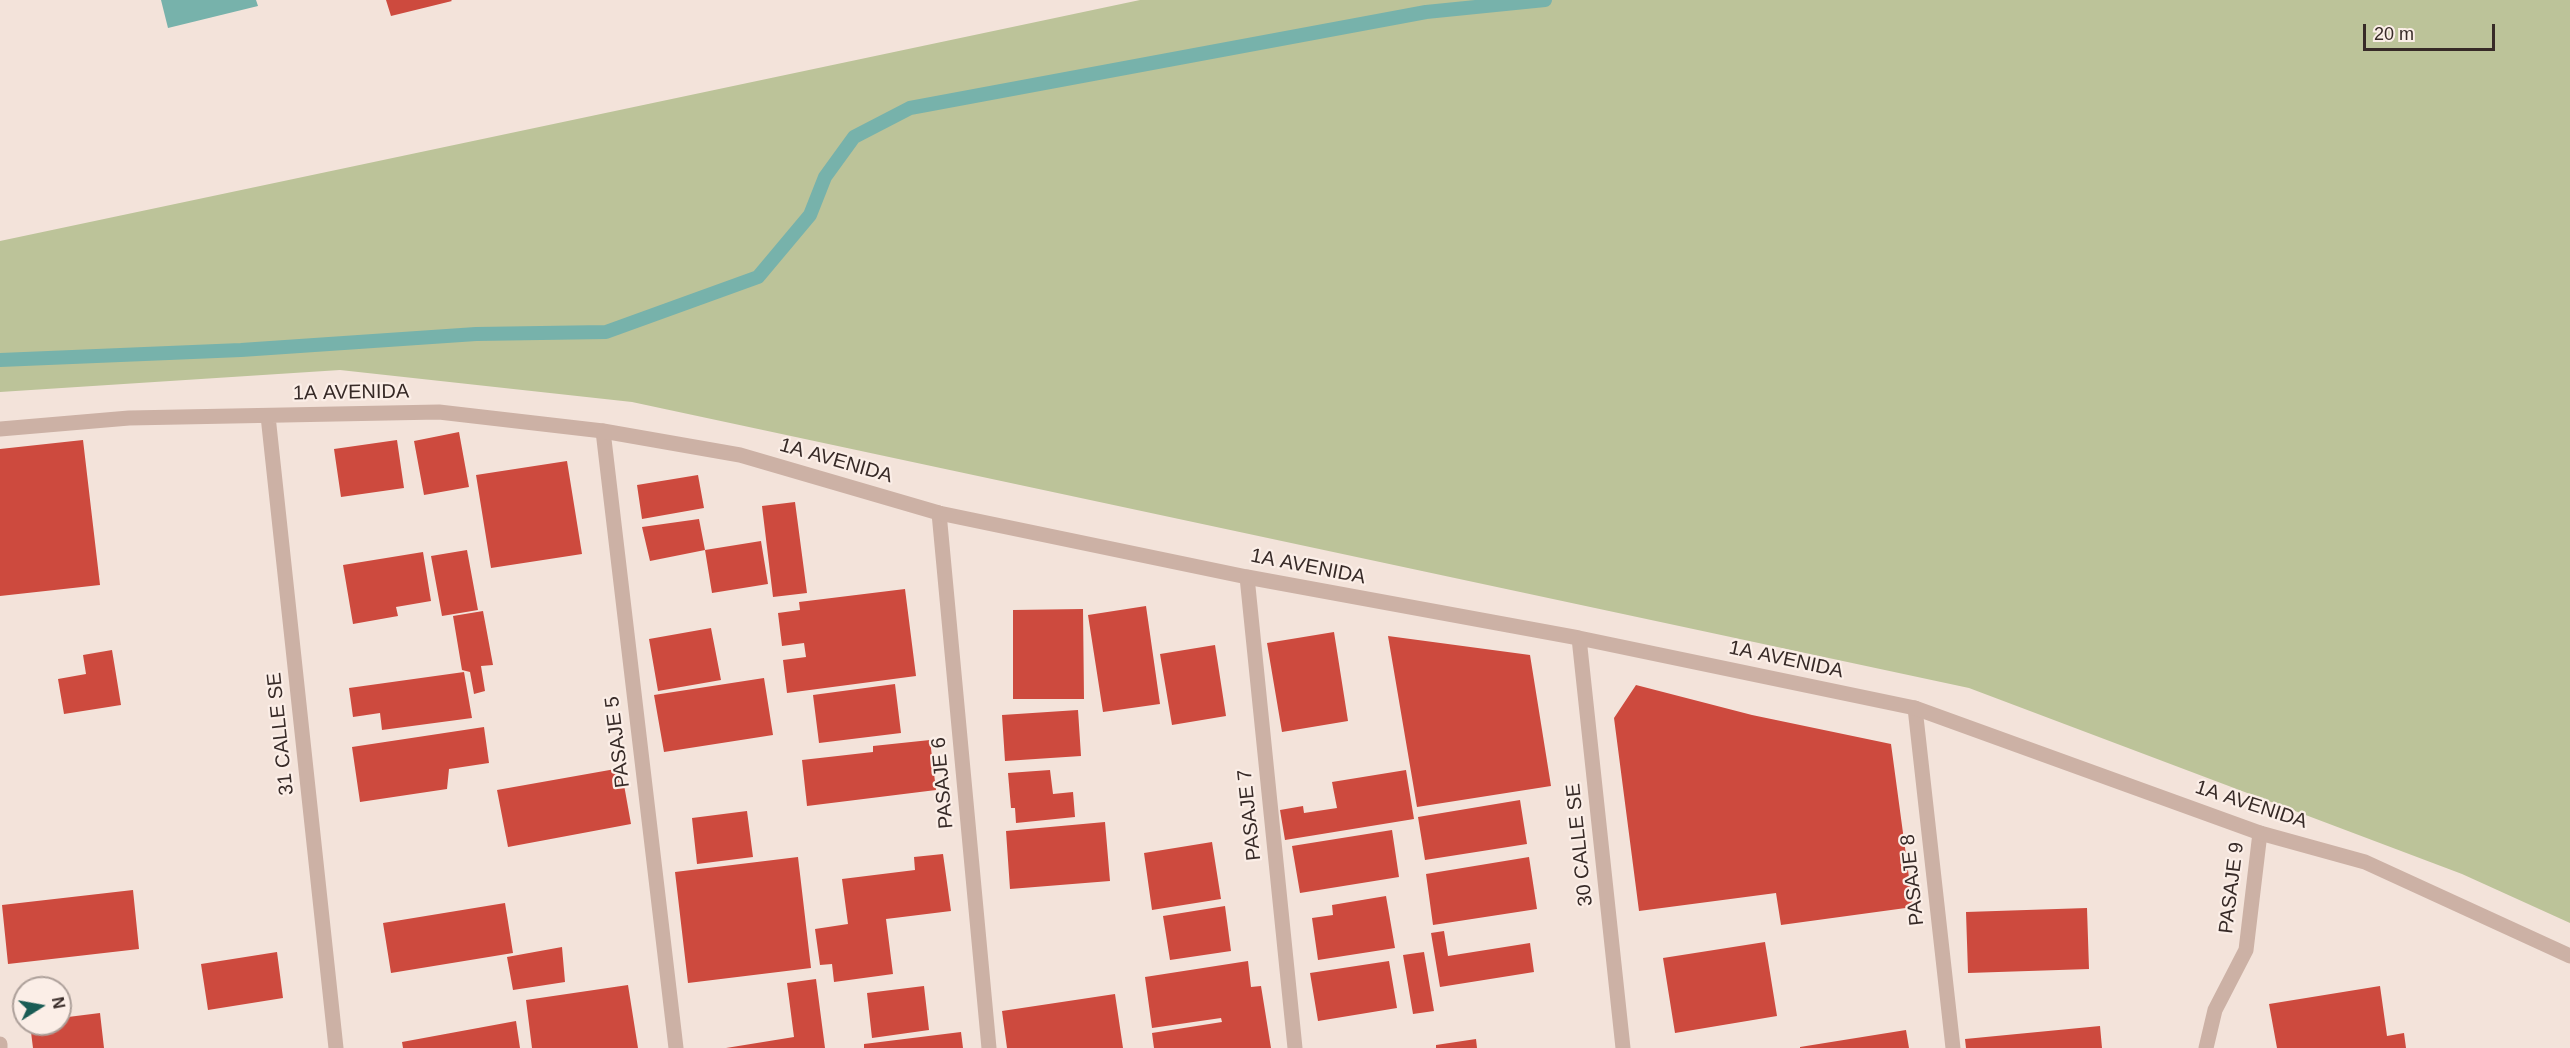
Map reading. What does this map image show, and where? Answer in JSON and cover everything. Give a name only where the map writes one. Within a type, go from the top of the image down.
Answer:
[{"type":"street","name":"1A AVENIDA","points":[[0,429],[129,418],[439,412],[603,431],[740,455],[939,513],[1247,577],[1579,638],[1915,708],[2260,833],[2365,862],[2570,956]]},
{"type":"street","name":"31 CALLE SE","points":[[268,416],[336,1048]]},
{"type":"street","name":"PASAJE 5","points":[[603,431],[676,1048]]},
{"type":"street","name":"PASAJE 6","points":[[939,513],[989,1048]]},
{"type":"street","name":"PASAJE 7","points":[[1247,577],[1295,1048]]},
{"type":"street","name":"30 CALLE SE","points":[[1579,638],[1623,1048]]},
{"type":"street","name":"PASAJE 8","points":[[1915,708],[1953,1048]]},
{"type":"street","name":"PASAJE 9","points":[[2206,1048],[2215,1010],[2246,950],[2260,833]]},
{"type":"street","points":[[2570,956],[2570,961]]},
{"type":"green space","points":[[1140,0],[2570,0],[2570,923],[2462,874],[1969,688],[632,402],[340,370],[0,392],[0,241]]},
{"type":"water","points":[[161,0],[256,0],[258,6],[168,28]]},
{"type":"building","points":[[386,0],[451,0],[452,1],[391,16]]},
{"type":"building","points":[[459,432],[469,487],[424,495],[414,441]]},
{"type":"building","points":[[83,440],[100,585],[0,596],[0,449]]},
{"type":"building","points":[[397,440],[404,488],[341,497],[334,449]]},
{"type":"building","points":[[567,461],[582,554],[491,568],[476,475]]},
{"type":"building","points":[[698,475],[704,508],[642,519],[637,485]]},
{"type":"building","points":[[795,502],[807,593],[773,597],[762,506]]},
{"type":"building","points":[[699,519],[705,550],[650,561],[642,527]]},
{"type":"building","points":[[761,541],[768,584],[712,593],[705,550]]},
{"type":"building","points":[[467,550],[478,610],[442,616],[431,556]]},
{"type":"building","points":[[423,552],[431,601],[396,607],[398,616],[353,624],[343,565]]},
{"type":"building","points":[[905,589],[916,676],[787,693],[783,660],[806,657],[804,643],[782,646],[778,613],[800,610],[799,602]]},
{"type":"building","points":[[1146,606],[1160,704],[1103,712],[1088,615]]},
{"type":"building","points":[[1083,609],[1084,699],[1013,699],[1013,610]]},
{"type":"building","points":[[483,611],[493,665],[481,666],[485,691],[474,694],[470,672],[462,670],[453,616]]},
{"type":"building","points":[[711,628],[721,680],[658,691],[649,639]]},
{"type":"building","points":[[1334,632],[1348,721],[1282,732],[1267,643]]},
{"type":"building","points":[[1388,636],[1530,655],[1551,786],[1417,807]]},
{"type":"building","points":[[1215,645],[1226,716],[1172,725],[1160,654]]},
{"type":"building","points":[[112,650],[121,705],[64,714],[58,679],[86,674],[83,655]]},
{"type":"building","points":[[464,672],[472,718],[382,730],[380,713],[353,717],[349,688]]},
{"type":"building","points":[[764,678],[773,735],[664,752],[654,695]]},
{"type":"building","points":[[895,684],[901,733],[819,743],[813,695]]},
{"type":"building","points":[[1636,685],[1752,715],[1891,744],[1913,907],[1781,925],[1776,893],[1639,911],[1614,718]]},
{"type":"building","points":[[1078,710],[1081,756],[1005,761],[1002,715]]},
{"type":"building","points":[[484,727],[489,763],[449,769],[447,789],[360,802],[352,747]]},
{"type":"building","points":[[930,740],[936,790],[807,806],[802,760],[873,752],[873,746]]},
{"type":"building","points":[[621,768],[631,824],[508,847],[497,790]]},
{"type":"building","points":[[1050,770],[1053,794],[1073,792],[1075,817],[1016,823],[1015,808],[1011,808],[1008,773]]},
{"type":"building","points":[[1406,770],[1414,819],[1285,840],[1280,810],[1303,806],[1304,813],[1337,808],[1332,782]]},
{"type":"building","points":[[1520,800],[1527,844],[1425,860],[1418,817]]},
{"type":"building","points":[[747,811],[753,857],[697,864],[692,818]]},
{"type":"building","points":[[1105,822],[1110,881],[1010,889],[1006,831]]},
{"type":"building","points":[[1392,830],[1399,877],[1300,893],[1292,846]]},
{"type":"building","points":[[1212,842],[1221,899],[1152,910],[1144,853]]},
{"type":"building","points":[[943,854],[951,911],[886,919],[893,974],[834,982],[832,964],[820,965],[815,929],[848,924],[842,879],[915,870],[914,857]]},
{"type":"building","points":[[798,857],[811,968],[688,983],[675,872]]},
{"type":"building","points":[[1529,857],[1537,909],[1433,925],[1426,874]]},
{"type":"building","points":[[133,890],[139,949],[8,964],[2,905]]},
{"type":"building","points":[[1386,896],[1395,948],[1318,960],[1312,918],[1333,915],[1332,905]]},
{"type":"building","points":[[505,903],[513,953],[391,973],[383,923]]},
{"type":"building","points":[[1225,906],[1231,951],[1170,960],[1163,916]]},
{"type":"building","points":[[2087,908],[2089,969],[1968,973],[1966,912]]},
{"type":"building","points":[[1444,931],[1448,956],[1530,943],[1534,972],[1440,987],[1431,933]]},
{"type":"building","points":[[1765,942],[1777,1016],[1675,1033],[1663,958]]},
{"type":"building","points":[[562,947],[565,982],[513,990],[507,957]]},
{"type":"building","points":[[277,952],[283,998],[208,1010],[201,964]]},
{"type":"building","points":[[1424,952],[1434,1011],[1413,1014],[1403,955]]},
{"type":"building","points":[[1248,961],[1251,987],[1261,986],[1271,1048],[1154,1048],[1152,1033],[1222,1022],[1221,1018],[1152,1028],[1145,977]]},
{"type":"building","points":[[1389,961],[1397,1008],[1318,1021],[1310,973]]},
{"type":"building","points":[[816,979],[825,1048],[726,1048],[794,1037],[787,983]]},
{"type":"building","points":[[628,985],[638,1048],[532,1048],[526,1000]]},
{"type":"building","points":[[924,986],[929,1030],[872,1038],[867,993]]},
{"type":"building","points":[[2380,986],[2387,1036],[2404,1033],[2406,1048],[2277,1048],[2269,1004]]},
{"type":"building","points":[[1115,994],[1123,1048],[1007,1048],[1002,1011]]},
{"type":"building","points":[[100,1013],[104,1048],[33,1048],[32,1036],[72,1036],[72,1016]]},
{"type":"building","points":[[516,1021],[520,1048],[403,1048],[402,1042]]},
{"type":"building","points":[[2100,1026],[2102,1048],[1966,1048],[1965,1039]]},
{"type":"building","points":[[1906,1030],[1909,1048],[1800,1048],[1800,1047]]},
{"type":"building","points":[[961,1032],[963,1048],[864,1048],[864,1044]]},
{"type":"building","points":[[1476,1039],[1477,1048],[1436,1048],[1436,1045]]},
{"type":"waterway","points":[[0,360],[241,350],[476,334],[606,332],[758,277],[810,215],[825,177],[854,137],[910,108],[1426,12],[1545,0]]}]
